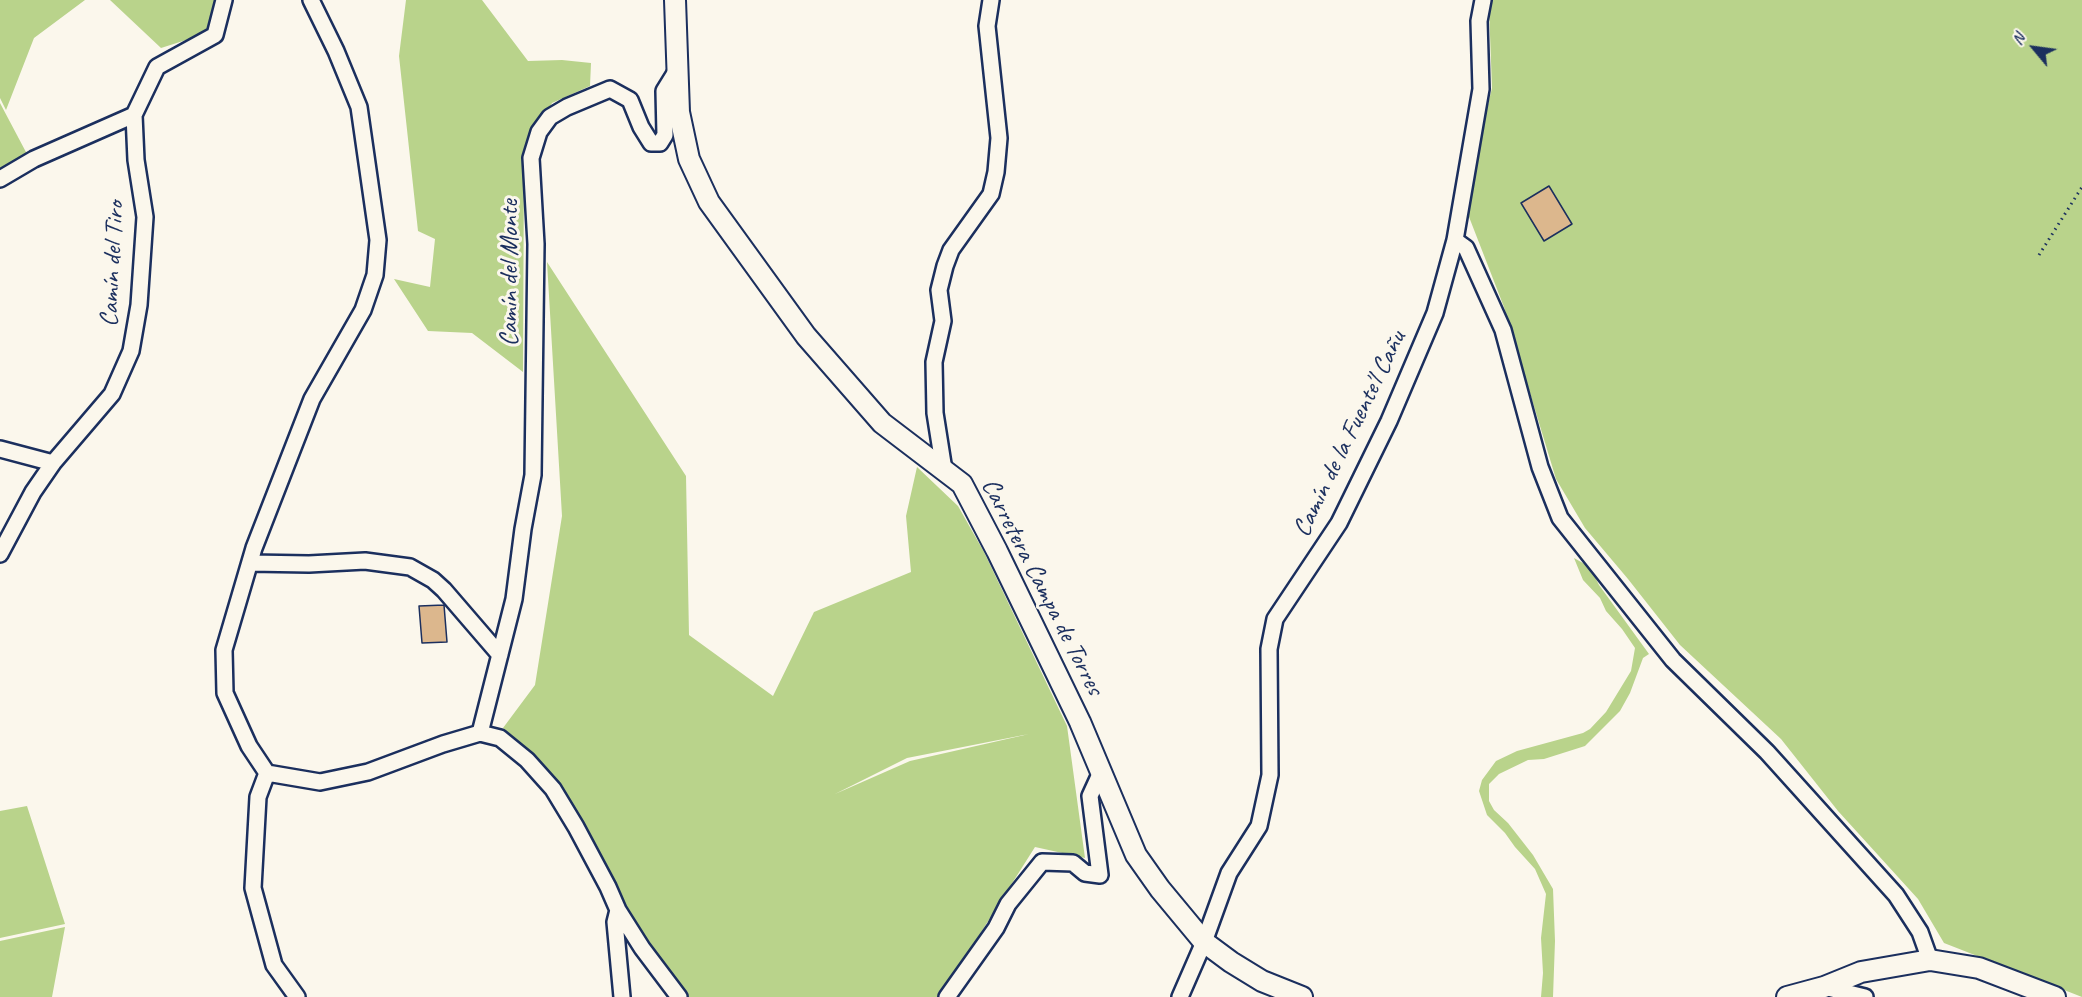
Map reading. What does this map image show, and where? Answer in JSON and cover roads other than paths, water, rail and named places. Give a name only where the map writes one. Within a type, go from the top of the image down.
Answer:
[{"type":"street","name":"Camín del Tiro","points":[[0,554],[33,492],[53,463],[112,394],[130,351],[139,305],[145,217],[136,160],[134,115],[157,68],[215,35],[224,0]]},
{"type":"street","points":[[311,0],[336,51],[359,107],[378,240],[375,275],[363,310],[312,399],[254,548],[224,650],[225,693],[249,746],[267,772],[320,782],[368,772],[480,733],[500,738],[527,760],[554,789],[618,909],[642,948],[679,997]]},
{"type":"street","name":"Carretera Campa de Torres","points":[[675,0],[679,112],[689,159],[710,202],[806,336],[874,415],[962,484],[998,551],[1080,722],[1136,855],[1160,889],[1204,942],[1246,972],[1302,997]]},
{"type":"street","points":[[944,470],[935,413],[934,362],[942,321],[939,290],[951,250],[992,194],[996,172],[999,138],[987,26],[991,0]]},
{"type":"street","name":"Camín de la Fuente'l Cañu","points":[[1180,997],[1204,942],[1229,873],[1259,826],[1270,775],[1269,649],[1275,619],[1339,523],[1389,421],[1435,313],[1455,240],[1481,89],[1479,21],[1483,0]]},
{"type":"street","name":"Camín del Monte","points":[[500,655],[514,599],[533,475],[536,244],[531,158],[539,132],[550,117],[567,107],[610,90],[630,100],[641,127],[651,143],[660,143],[665,135],[664,91],[677,70]]},
{"type":"street","points":[[0,179],[34,159],[134,115]]},
{"type":"street","points":[[1455,240],[1466,248],[1503,330],[1540,467],[1560,518],[1672,660],[1767,752],[1896,895],[1920,932],[1930,960]]},
{"type":"street","points":[[0,449],[53,463]]},
{"type":"street","points":[[250,563],[309,564],[365,561],[410,567],[433,580],[500,655],[480,733]]},
{"type":"street","points":[[267,772],[258,797],[253,888],[274,965],[297,997]]},
{"type":"street","points":[[947,997],[996,928],[1008,904],[1042,862],[1073,863],[1085,873],[1100,875],[1090,796],[1101,772]]},
{"type":"street","points":[[618,909],[615,922],[622,997]]},
{"type":"street","points":[[1787,997],[1824,987],[1861,972],[1930,960],[1979,968],[2055,997]]},
{"type":"street","points":[[1824,987],[1865,997]]}]
